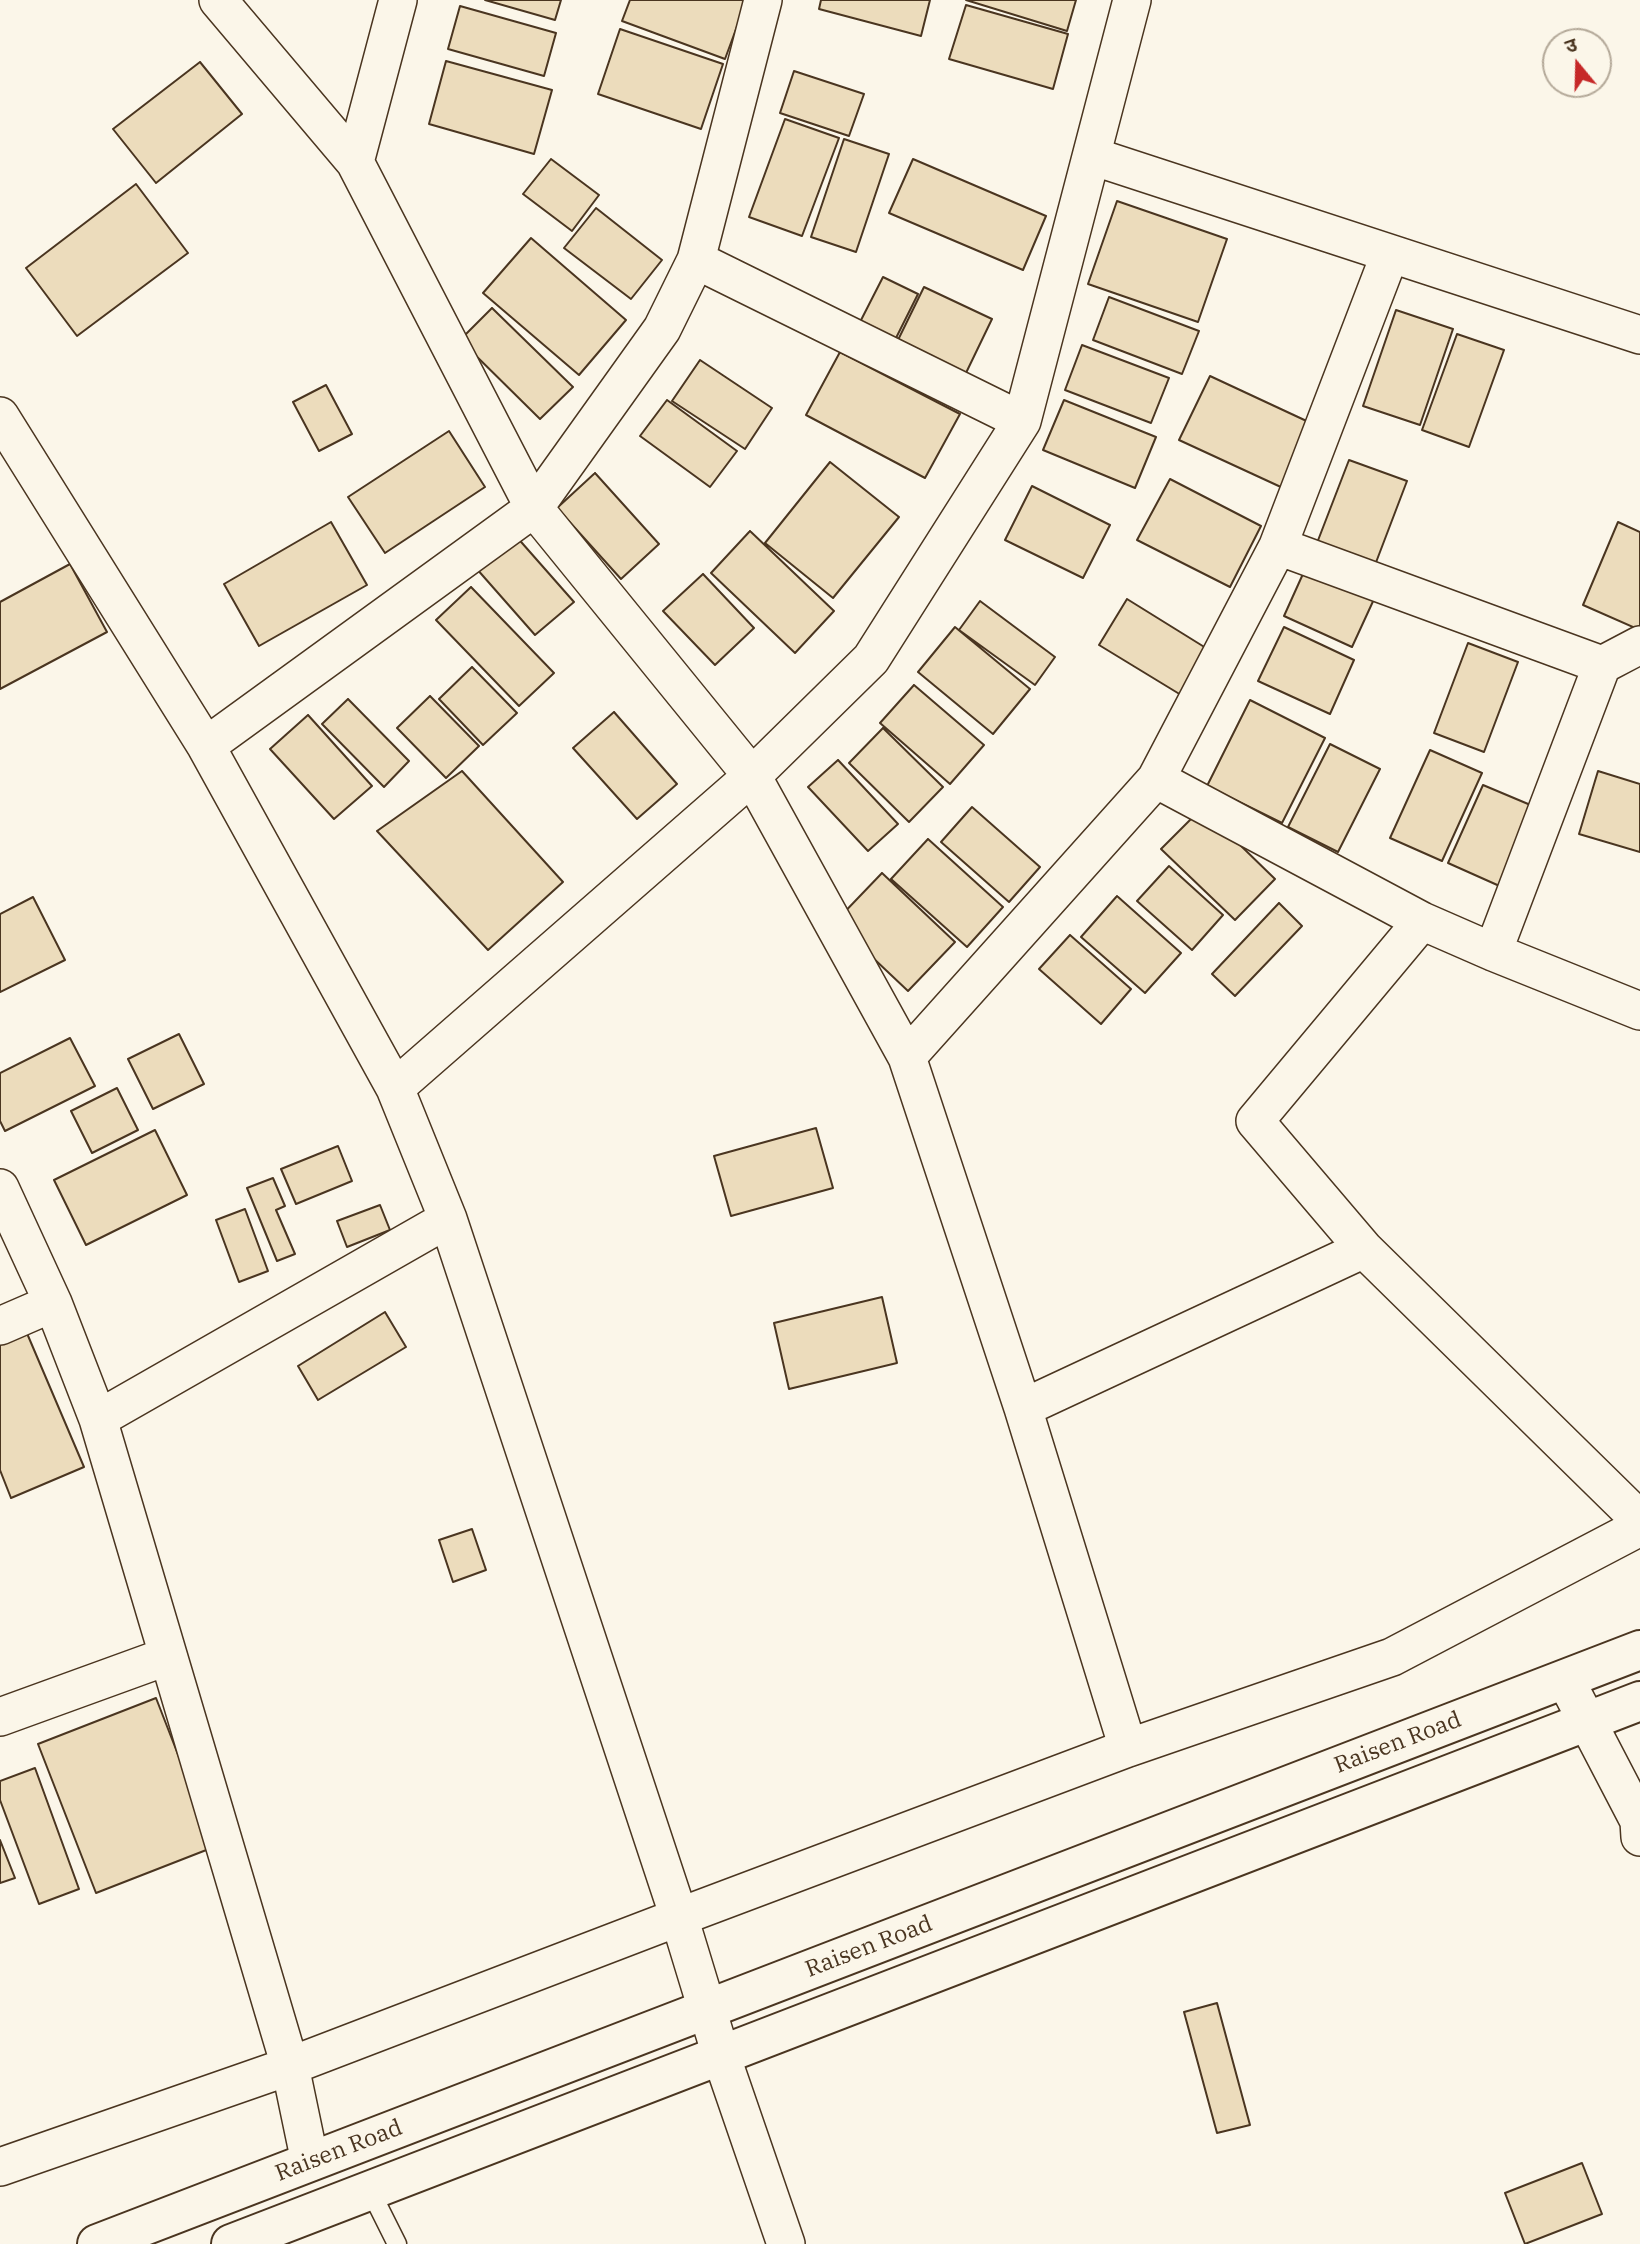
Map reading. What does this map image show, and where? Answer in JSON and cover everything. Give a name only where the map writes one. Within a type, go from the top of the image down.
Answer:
[{"type":"main road","name":"Raisen Road","points":[[97,2244],[1640,1650]]},
{"type":"main road","name":"Raisen Road","points":[[231,2244],[1640,1701]]},
{"type":"street","points":[[218,0],[355,162],[534,508],[752,776],[907,1057],[1023,1408],[1128,1748]]},
{"type":"street","points":[[355,162],[398,0]]},
{"type":"street","points":[[206,746],[534,508],[662,329],[696,260],[763,0]]},
{"type":"street","points":[[395,1088],[752,776],[871,659],[1022,421],[1132,0]]},
{"type":"street","points":[[1091,156],[1640,335]]},
{"type":"street","points":[[907,1057],[1156,779],[1278,546],[1390,254]]},
{"type":"street","points":[[696,260],[1022,421]]},
{"type":"street","points":[[0,416],[206,746],[395,1088],[448,1219],[679,1917],[721,2055],[786,2244]]},
{"type":"street","points":[[1278,546],[1602,665]]},
{"type":"street","points":[[1493,952],[1602,665],[1640,645]]},
{"type":"street","points":[[1156,779],[1422,921],[1640,1011]]},
{"type":"street","points":[[1422,921],[1255,1121],[1364,1249],[1640,1520]]},
{"type":"street","points":[[0,1188],[53,1303],[98,1419],[290,2066],[310,2162]]},
{"type":"street","points":[[98,1419],[448,1219]]},
{"type":"street","points":[[1023,1408],[1364,1249]]},
{"type":"street","points":[[0,1325],[53,1303]]},
{"type":"street","points":[[0,2167],[290,2066],[1128,1748],[1392,1657],[1640,1527]]},
{"type":"street","points":[[0,1717],[169,1657]]},
{"type":"street","points":[[1565,1679],[1640,1826]]},
{"type":"lane","points":[[370,2190],[397,2244]]},
{"type":"building","points":[[485,0],[561,0],[555,20]]},
{"type":"building","points":[[630,0],[746,2],[725,59],[622,21]]},
{"type":"building","points":[[821,0],[930,0],[921,36],[819,9]]},
{"type":"building","points":[[966,0],[1076,0],[1067,31]]},
{"type":"building","points":[[966,5],[1068,34],[1053,89],[949,59]]},
{"type":"building","points":[[460,6],[556,33],[544,76],[448,49]]},
{"type":"building","points":[[620,29],[723,64],[701,129],[598,94]]},
{"type":"building","points":[[446,61],[552,90],[534,154],[429,124]]},
{"type":"building","points":[[200,62],[242,114],[156,183],[113,129]]},
{"type":"building","points":[[794,71],[864,94],[849,136],[780,113]]},
{"type":"building","points":[[785,119],[839,138],[802,236],[749,217]]},
{"type":"building","points":[[844,139],[889,154],[856,252],[811,237]]},
{"type":"building","points":[[551,159],[599,195],[572,231],[523,194]]},
{"type":"building","points":[[913,159],[1046,216],[1023,270],[889,213]]},
{"type":"building","points":[[136,184],[188,253],[77,336],[26,268]]},
{"type":"building","points":[[1117,201],[1227,239],[1198,322],[1088,284]]},
{"type":"building","points":[[596,208],[662,260],[631,299],[564,248]]},
{"type":"building","points":[[531,238],[626,320],[579,375],[483,293]]},
{"type":"building","points":[[883,277],[918,294],[893,344],[858,326]]},
{"type":"building","points":[[924,287],[992,319],[965,375],[897,342]]},
{"type":"building","points":[[1109,297],[1199,331],[1182,374],[1093,340]]},
{"type":"building","points":[[492,308],[573,387],[540,419],[460,340]]},
{"type":"building","points":[[1396,310],[1453,329],[1420,425],[1363,406]]},
{"type":"building","points":[[1457,334],[1504,350],[1469,447],[1422,430]]},
{"type":"building","points":[[1082,345],[1169,378],[1151,423],[1065,390]]},
{"type":"building","points":[[840,352],[960,414],[925,478],[806,415]]},
{"type":"building","points":[[700,360],[772,408],[745,449],[672,401]]},
{"type":"building","points":[[1210,376],[1313,424],[1283,488],[1179,440]]},
{"type":"building","points":[[326,385],[352,434],[319,451],[293,402]]},
{"type":"building","points":[[667,400],[737,451],[710,487],[640,436]]},
{"type":"building","points":[[1064,400],[1156,437],[1135,488],[1043,450]]},
{"type":"building","points":[[449,431],[485,487],[385,553],[348,497]]},
{"type":"building","points":[[1349,460],[1407,481],[1375,565],[1317,543]]},
{"type":"building","points":[[830,462],[899,517],[833,598],[765,543]]},
{"type":"building","points":[[595,473],[659,544],[621,579],[557,508]]},
{"type":"building","points":[[1170,479],[1261,526],[1230,587],[1137,540]]},
{"type":"building","points":[[1032,486],[1110,525],[1083,578],[1005,540]]},
{"type":"building","points":[[331,522],[367,585],[259,646],[224,584]]},
{"type":"building","points":[[1618,522],[1640,532],[1640,630],[1583,605]]},
{"type":"building","points":[[750,531],[834,611],[795,653],[711,573]]},
{"type":"building","points":[[515,535],[574,602],[535,635],[476,568]]},
{"type":"building","points":[[70,564],[107,632],[0,689],[0,602]]},
{"type":"building","points":[[1307,565],[1375,597],[1352,647],[1284,616]]},
{"type":"building","points":[[703,574],[754,628],[715,665],[663,611]]},
{"type":"building","points":[[471,587],[554,673],[519,706],[436,620]]},
{"type":"building","points":[[1127,599],[1214,653],[1186,698],[1099,645]]},
{"type":"building","points":[[980,601],[1055,657],[1035,685],[959,630]]},
{"type":"building","points":[[955,627],[1030,689],[993,734],[918,672]]},
{"type":"building","points":[[1284,627],[1354,660],[1330,714],[1258,681]]},
{"type":"building","points":[[1468,643],[1518,662],[1484,752],[1434,733]]},
{"type":"building","points":[[472,667],[517,713],[483,745],[439,699]]},
{"type":"building","points":[[914,685],[984,745],[950,784],[880,723]]},
{"type":"building","points":[[430,696],[479,746],[446,778],[397,728]]},
{"type":"building","points":[[348,699],[409,761],[384,787],[322,724]]},
{"type":"building","points":[[1250,700],[1325,738],[1282,823],[1207,786]]},
{"type":"building","points":[[614,712],[677,784],[637,819],[573,748]]},
{"type":"building","points":[[308,715],[372,786],[334,819],[270,749]]},
{"type":"building","points":[[883,728],[943,787],[909,822],[849,763]]},
{"type":"building","points":[[1330,744],[1380,769],[1338,852],[1288,827]]},
{"type":"building","points":[[1430,750],[1482,773],[1442,861],[1390,838]]},
{"type":"building","points":[[838,760],[898,824],[868,851],[808,787]]},
{"type":"building","points":[[462,771],[563,882],[488,950],[377,831]]},
{"type":"building","points":[[1598,771],[1640,784],[1640,852],[1579,834]]},
{"type":"building","points":[[1483,785],[1540,809],[1504,888],[1448,863]]},
{"type":"building","points":[[972,807],[1040,867],[1009,902],[941,842]]},
{"type":"building","points":[[1202,808],[1275,879],[1235,920],[1161,849]]},
{"type":"building","points":[[928,839],[1003,907],[967,947],[891,879]]},
{"type":"building","points":[[1169,866],[1223,915],[1192,950],[1137,901]]},
{"type":"building","points":[[882,873],[955,942],[908,991],[835,922]]},
{"type":"building","points":[[1117,896],[1181,953],[1145,993],[1081,937]]},
{"type":"building","points":[[33,897],[65,960],[0,992],[0,914]]},
{"type":"building","points":[[1279,903],[1302,926],[1235,996],[1212,974]]},
{"type":"building","points":[[1070,935],[1131,989],[1101,1024],[1039,969]]},
{"type":"building","points":[[179,1034],[204,1084],[153,1109],[128,1059]]},
{"type":"building","points":[[70,1038],[95,1086],[5,1131],[0,1121],[0,1073]]},
{"type":"building","points":[[117,1088],[138,1130],[92,1153],[71,1111]]},
{"type":"building","points":[[816,1128],[833,1188],[731,1216],[714,1156]]},
{"type":"building","points":[[155,1130],[187,1195],[86,1245],[54,1180]]},
{"type":"building","points":[[338,1146],[352,1181],[296,1204],[281,1169]]},
{"type":"building","points":[[273,1178],[285,1206],[276,1210],[295,1254],[277,1261],[247,1188]]},
{"type":"building","points":[[380,1205],[390,1230],[347,1247],[337,1221]]},
{"type":"building","points":[[245,1209],[268,1271],[239,1282],[216,1220]]},
{"type":"building","points":[[882,1297],[897,1363],[789,1389],[774,1323]]},
{"type":"building","points":[[385,1312],[406,1347],[318,1400],[298,1366]]},
{"type":"building","points":[[26,1331],[84,1467],[11,1498],[0,1470],[0,1342]]},
{"type":"building","points":[[472,1529],[486,1570],[453,1582],[439,1540]]},
{"type":"building","points":[[156,1698],[214,1847],[96,1893],[38,1744]]},
{"type":"building","points":[[35,1768],[79,1889],[39,1904],[0,1800],[0,1781]]},
{"type":"building","points":[[0,1840],[15,1878],[0,1883]]},
{"type":"building","points":[[1217,2003],[1250,2125],[1217,2133],[1184,2012]]},
{"type":"building","points":[[1582,2163],[1602,2214],[1525,2244],[1505,2193]]}]
